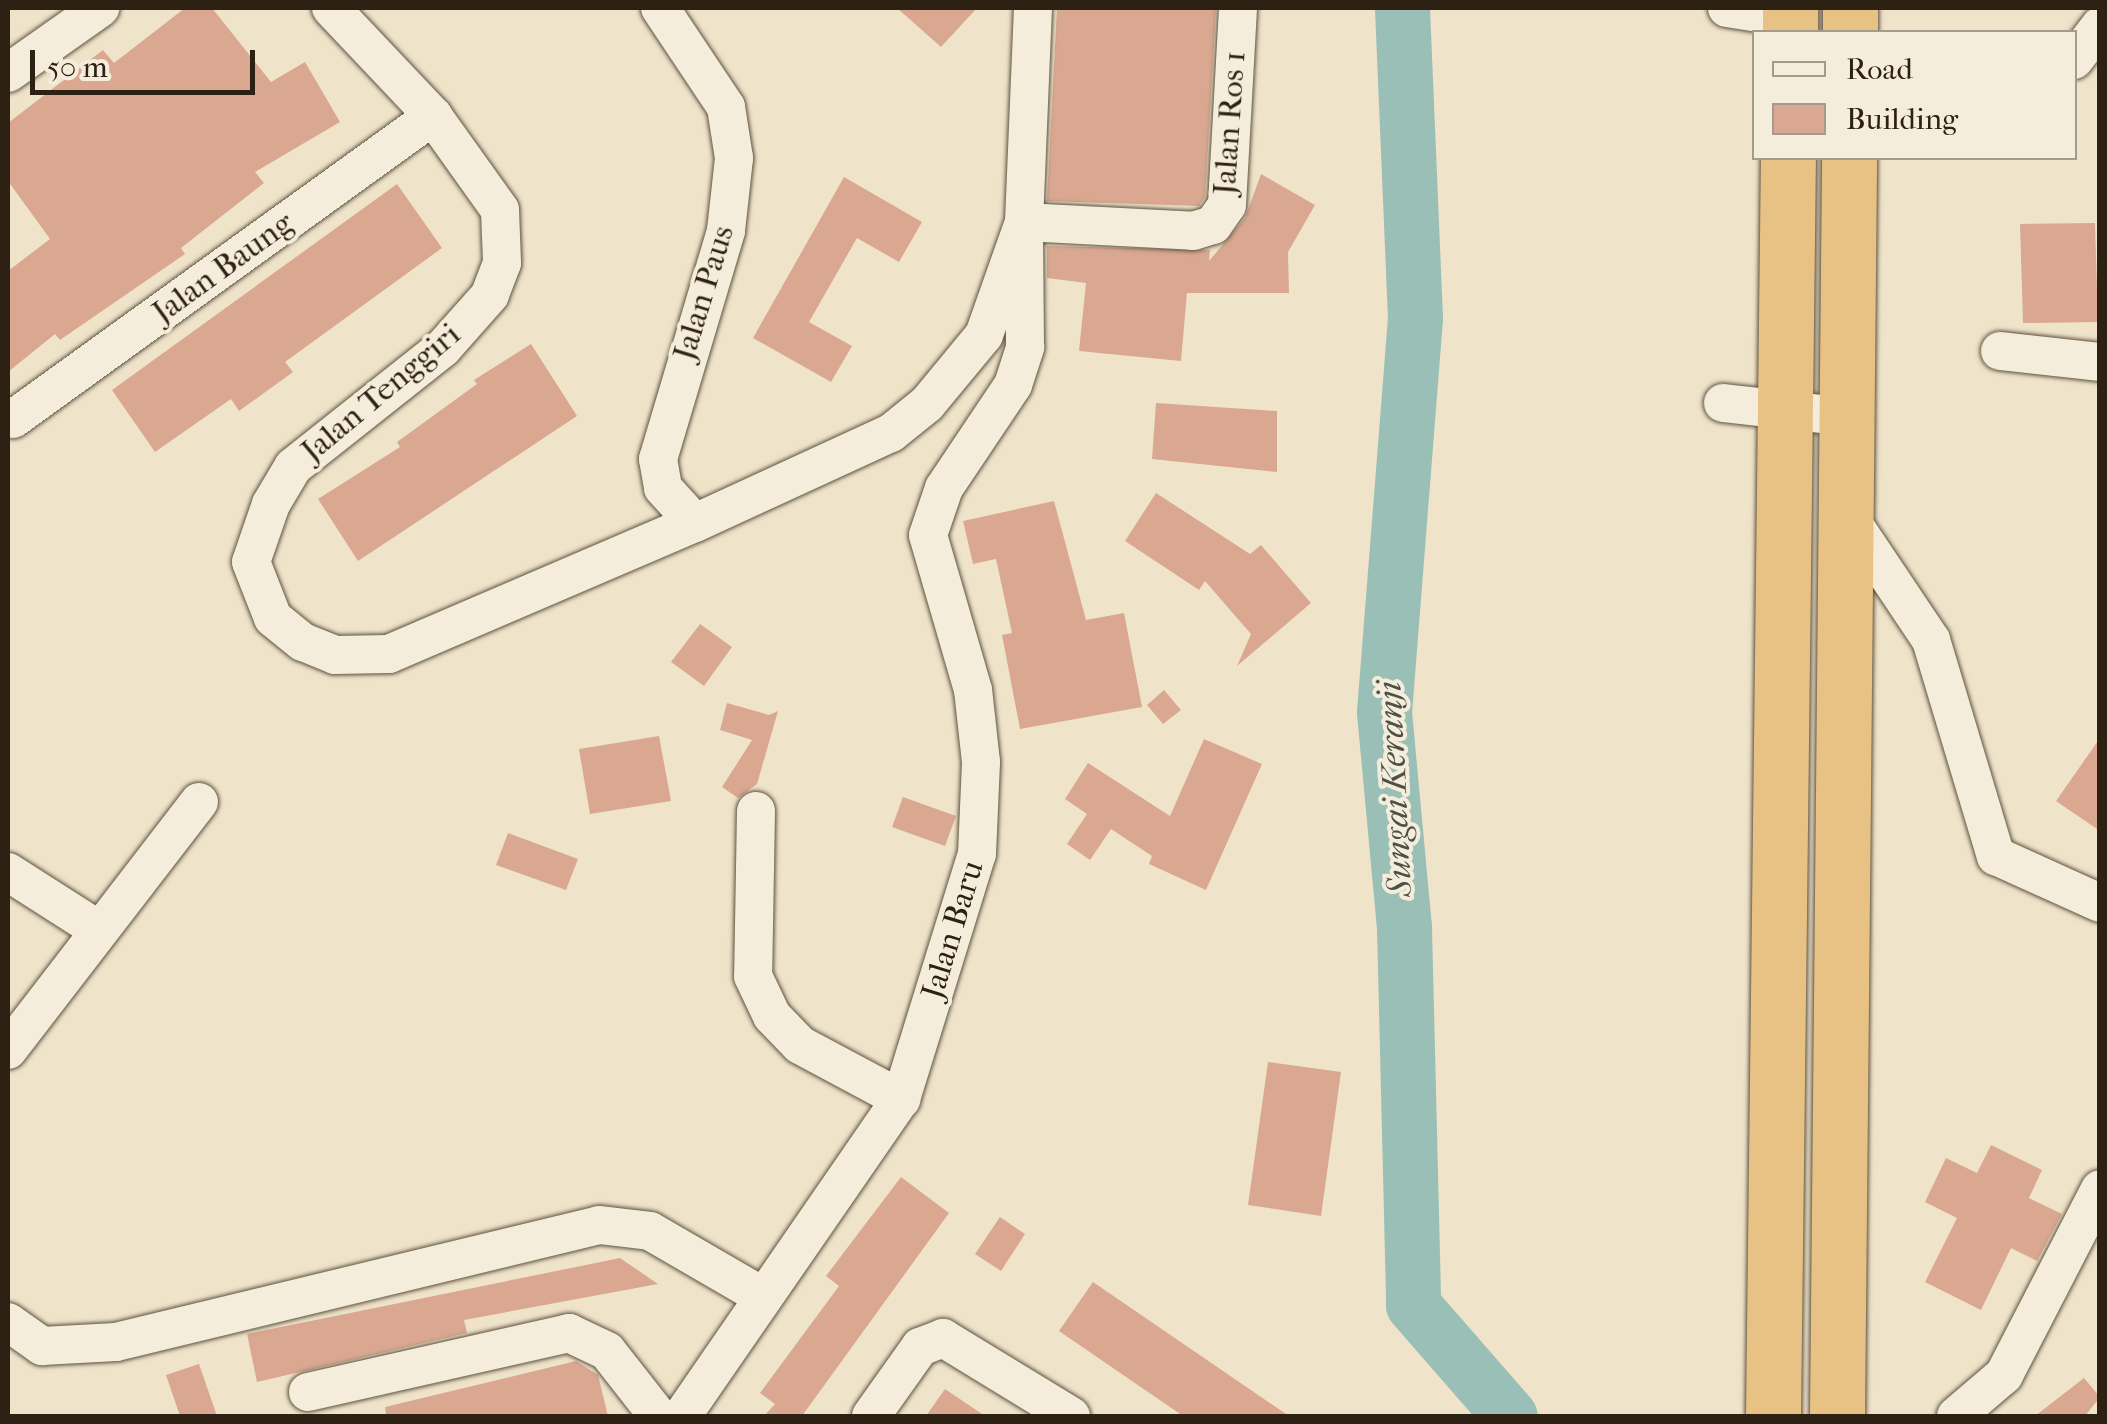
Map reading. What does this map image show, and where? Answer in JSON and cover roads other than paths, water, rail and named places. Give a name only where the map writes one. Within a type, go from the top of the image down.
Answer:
[{"type":"highway","points":[[1773,1416],[1788,160]]},
{"type":"highway","points":[[1836,1416],[1849,160]]},
{"type":"street","points":[[8,74],[100,8]]},
{"type":"street","name":"Jalan Tenggiri","points":[[330,8],[433,116],[500,210],[502,263],[490,296],[443,348],[293,467],[270,504],[251,562],[272,618],[302,642],[334,654],[390,654],[695,524],[891,432],[927,404],[984,335],[1024,222]]},
{"type":"street","name":"Jalan Paus","points":[[660,8],[726,107],[734,158],[726,231],[658,459],[663,488],[695,524]]},
{"type":"street","points":[[1024,222],[1032,8]]},
{"type":"street","name":"Jalan Ros 1","points":[[1024,222],[1193,231],[1213,225],[1227,205],[1238,8]]},
{"type":"street","points":[[1727,8],[1790,19]]},
{"type":"street","points":[[2077,56],[2100,26]]},
{"type":"street","name":"Jalan Baung","points":[[13,419],[433,116]]},
{"type":"street","name":"Jalan Baru","points":[[682,1416],[762,1296],[880,1136],[900,1099],[978,854],[981,762],[974,690],[928,535],[944,488],[1013,384],[1025,347],[1024,222]]},
{"type":"street","points":[[2000,351],[2100,362]]},
{"type":"street","points":[[1723,402],[1848,416]]},
{"type":"street","points":[[1848,516],[1931,640],[1996,856],[2100,903]]},
{"type":"street","points":[[9,1044],[200,802]]},
{"type":"street","points":[[756,811],[753,976],[772,1016],[800,1045],[900,1099]]},
{"type":"street","points":[[8,872],[97,929]]},
{"type":"street","points":[[1956,1416],[2004,1375],[2100,1189]]},
{"type":"street","points":[[8,1322],[42,1346],[116,1342],[599,1225],[650,1231],[762,1296]]},
{"type":"street","points":[[308,1392],[569,1333],[607,1351],[658,1416]]},
{"type":"street","points":[[871,1416],[920,1347],[944,1338],[1071,1416]]},
{"type":"waterway","name":"Sungai Keranji","points":[[1402,8],[1415,318],[1384,712],[1404,927],[1413,1305],[1510,1416]]}]
